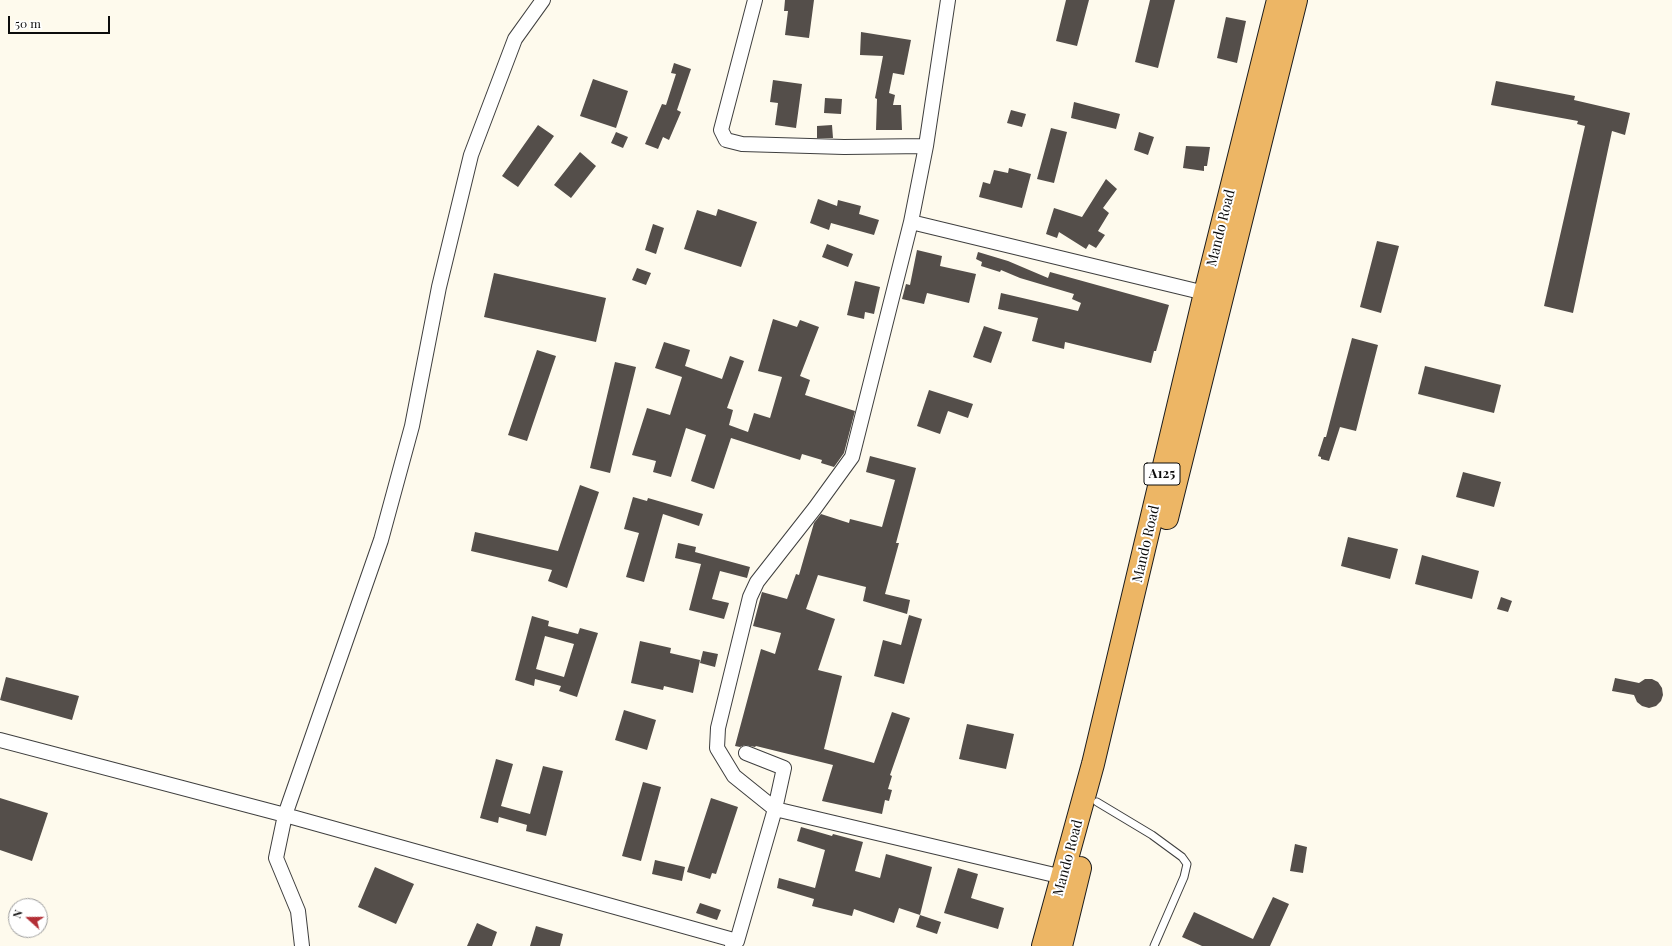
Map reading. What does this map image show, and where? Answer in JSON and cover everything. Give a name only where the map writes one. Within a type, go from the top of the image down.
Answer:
[{"type":"highway","name":"Mando Road","points":[[1043,946],[1094,764],[1205,293],[1278,0]]},
{"type":"highway","name":"Mando Road","points":[[1061,946],[1296,0]]},
{"type":"street","points":[[302,946],[298,911],[276,858],[285,815],[381,540],[412,426],[439,287],[471,155],[515,39],[543,0]]},
{"type":"street","points":[[755,0],[721,130],[726,140],[742,144],[836,147],[926,146]]},
{"type":"street","points":[[948,0],[926,146],[911,222],[852,457],[815,508],[757,582],[750,597],[718,728],[717,748],[734,776],[775,809],[1063,877]]},
{"type":"street","points":[[911,222],[1205,293]]},
{"type":"street","points":[[0,740],[285,815],[735,944],[775,809],[784,768],[746,753]]},
{"type":"lane","points":[[1097,802],[1152,835],[1182,857],[1187,864],[1187,871],[1154,946]]},
{"type":"building","points":[[785,0],[814,0],[809,38],[785,35],[788,11],[784,11]]},
{"type":"building","points":[[1066,0],[1089,0],[1077,46],[1056,41]]},
{"type":"building","points":[[1150,0],[1175,0],[1158,68],[1135,62]]},
{"type":"building","points":[[1226,17],[1246,21],[1237,63],[1217,58]]},
{"type":"building","points":[[861,32],[911,40],[904,75],[893,73],[889,93],[895,95],[893,105],[901,105],[902,130],[876,130],[877,99],[875,98],[883,56],[860,55]]},
{"type":"building","points":[[674,63],[691,69],[677,110],[681,112],[669,140],[663,137],[658,149],[645,144],[662,104],[666,105],[676,74],[671,73]]},
{"type":"building","points":[[593,79],[628,91],[616,128],[580,116]]},
{"type":"building","points":[[773,80],[802,84],[796,128],[775,125],[778,103],[770,102]]},
{"type":"building","points":[[1496,81],[1575,96],[1574,100],[1630,113],[1625,135],[1612,131],[1573,313],[1544,306],[1585,126],[1577,124],[1578,121],[1491,105]]},
{"type":"building","points":[[825,98],[842,99],[841,114],[824,113]]},
{"type":"building","points":[[1074,102],[1120,114],[1116,129],[1071,118]]},
{"type":"building","points":[[1011,110],[1026,114],[1022,127],[1007,123]]},
{"type":"building","points":[[538,125],[554,136],[518,187],[502,176]]},
{"type":"building","points":[[832,125],[833,138],[817,138],[817,126]]},
{"type":"building","points":[[1051,128],[1067,132],[1054,183],[1037,179]]},
{"type":"building","points":[[616,132],[628,137],[623,148],[611,143]]},
{"type":"building","points":[[1139,132],[1154,137],[1148,155],[1134,150]]},
{"type":"building","points":[[1186,146],[1210,147],[1207,166],[1204,166],[1204,171],[1183,168]]},
{"type":"building","points":[[580,152],[596,166],[571,198],[554,185]]},
{"type":"building","points":[[1009,168],[1031,174],[1022,208],[979,197],[983,182],[990,184],[994,170],[1008,173]]},
{"type":"building","points":[[1106,179],[1117,189],[1103,208],[1109,213],[1098,231],[1105,235],[1096,248],[1089,244],[1086,249],[1059,232],[1057,238],[1046,234],[1054,208],[1082,217]]},
{"type":"building","points":[[818,199],[837,206],[838,200],[861,206],[859,214],[879,220],[874,235],[831,223],[829,230],[810,223]]},
{"type":"building","points":[[718,209],[757,222],[741,267],[684,249],[697,210],[716,216]]},
{"type":"building","points":[[653,224],[664,228],[656,254],[645,250]]},
{"type":"building","points":[[1377,241],[1399,246],[1381,313],[1360,307]]},
{"type":"building","points":[[827,244],[853,254],[848,267],[822,257]]},
{"type":"building","points":[[917,250],[942,256],[940,266],[976,274],[969,303],[927,293],[924,304],[902,299],[906,284],[910,285]]},
{"type":"building","points":[[978,252],[1008,261],[1048,278],[1050,272],[1169,305],[1156,351],[1154,351],[1151,363],[1065,342],[1064,349],[1032,341],[1038,318],[998,309],[1001,293],[1078,311],[1081,303],[1072,299],[1074,294],[1020,278],[1001,270],[1000,272],[981,266],[982,262],[976,259]]},
{"type":"building","points":[[637,268],[651,273],[646,285],[632,280]]},
{"type":"building","points":[[494,273],[606,298],[596,342],[484,317]]},
{"type":"building","points":[[855,281],[880,287],[874,314],[865,312],[864,319],[847,315]]},
{"type":"building","points":[[773,319],[797,327],[800,320],[819,327],[800,376],[810,380],[805,395],[855,411],[844,453],[834,467],[821,463],[822,460],[802,454],[800,460],[731,438],[714,489],[691,481],[706,435],[686,428],[671,477],[653,472],[656,461],[632,455],[647,408],[670,415],[682,377],[655,368],[664,342],[690,350],[685,366],[722,379],[730,356],[744,361],[727,408],[733,410],[729,425],[748,432],[754,413],[770,418],[782,377],[758,371]]},
{"type":"building","points":[[984,326],[1002,332],[991,363],[973,357]]},
{"type":"building","points":[[1352,338],[1378,345],[1356,431],[1340,427],[1329,461],[1321,459],[1321,457],[1318,456],[1324,437],[1326,437]]},
{"type":"building","points":[[537,350],[556,356],[527,441],[508,435]]},
{"type":"building","points":[[615,362],[636,367],[610,473],[590,468]]},
{"type":"building","points":[[1425,366],[1501,385],[1494,413],[1418,394]]},
{"type":"building","points":[[929,390],[973,404],[968,418],[948,411],[940,434],[917,426]]},
{"type":"building","points":[[870,456],[916,468],[896,543],[899,543],[885,594],[910,600],[907,614],[863,601],[866,587],[818,575],[806,609],[835,619],[818,670],[842,676],[824,749],[874,763],[892,712],[910,718],[890,775],[892,776],[888,789],[892,790],[889,801],[885,800],[882,814],[822,801],[833,765],[756,746],[735,746],[761,649],[775,654],[781,633],[753,626],[762,592],[787,599],[796,574],[799,575],[814,523],[821,514],[849,523],[850,519],[882,527],[895,480],[866,472]]},
{"type":"building","points":[[1463,472],[1501,482],[1494,507],[1456,497]]},
{"type":"building","points":[[580,485],[599,492],[567,588],[548,581],[552,570],[471,551],[475,532],[558,551]]},
{"type":"building","points":[[633,497],[647,501],[648,498],[703,514],[699,526],[663,514],[644,582],[626,577],[639,533],[624,529]]},
{"type":"building","points":[[1348,537],[1398,549],[1390,579],[1341,566]]},
{"type":"building","points":[[678,543],[696,547],[695,552],[750,567],[747,578],[720,571],[712,599],[729,603],[724,619],[689,610],[701,564],[675,558]]},
{"type":"building","points":[[1422,555],[1479,571],[1472,599],[1415,584]]},
{"type":"building","points":[[1501,597],[1512,601],[1508,612],[1497,609]]},
{"type":"building","points":[[909,615],[922,619],[904,684],[874,676],[883,640],[901,645]]},
{"type":"building","points":[[532,616],[549,621],[548,626],[578,634],[580,628],[598,633],[577,697],[559,691],[561,686],[535,679],[534,686],[515,680]],"holes":[[[545,636],[574,644],[564,677],[536,669]]]},
{"type":"building","points":[[640,641],[671,648],[670,653],[700,660],[693,693],[664,686],[663,690],[631,683]]},
{"type":"building","points":[[703,651],[718,654],[715,667],[700,663]]},
{"type":"building","points":[[6,677],[79,696],[72,720],[0,700]]},
{"type":"building","points":[[1615,678],[1639,683],[1645,679],[1652,679],[1658,682],[1662,688],[1663,695],[1661,701],[1656,706],[1649,708],[1642,706],[1637,702],[1634,695],[1612,691]]},
{"type":"building","points":[[624,710],[656,720],[647,750],[615,740]]},
{"type":"building","points":[[967,724],[1014,734],[1006,769],[959,759]]},
{"type":"building","points":[[496,759],[513,764],[501,806],[530,814],[543,766],[563,771],[546,836],[526,831],[527,825],[499,817],[498,823],[480,818]]},
{"type":"building","points":[[643,782],[661,787],[641,861],[622,856]]},
{"type":"building","points":[[0,798],[48,813],[32,861],[0,850]]},
{"type":"building","points":[[711,798],[738,807],[716,874],[712,873],[710,879],[687,872]]},
{"type":"building","points":[[801,827],[832,836],[833,834],[863,842],[855,871],[880,878],[886,854],[932,867],[920,915],[899,908],[894,923],[854,909],[852,916],[812,906],[814,899],[777,888],[779,878],[815,888],[825,850],[797,841]]},
{"type":"building","points":[[1295,844],[1307,847],[1303,873],[1290,871]]},
{"type":"building","points":[[655,860],[685,867],[682,881],[652,874]]},
{"type":"building","points":[[375,867],[414,884],[396,924],[358,907]]},
{"type":"building","points":[[958,868],[978,874],[971,898],[1004,908],[998,929],[944,913]]},
{"type":"building","points":[[1273,897],[1289,904],[1270,946],[1202,946],[1182,937],[1194,912],[1253,939]]},
{"type":"building","points":[[700,903],[721,910],[717,920],[696,913]]},
{"type":"building","points":[[920,915],[941,922],[937,934],[916,927]]},
{"type":"building","points":[[477,923],[497,932],[492,946],[467,946]]},
{"type":"building","points":[[536,926],[563,934],[560,946],[530,946]]}]
